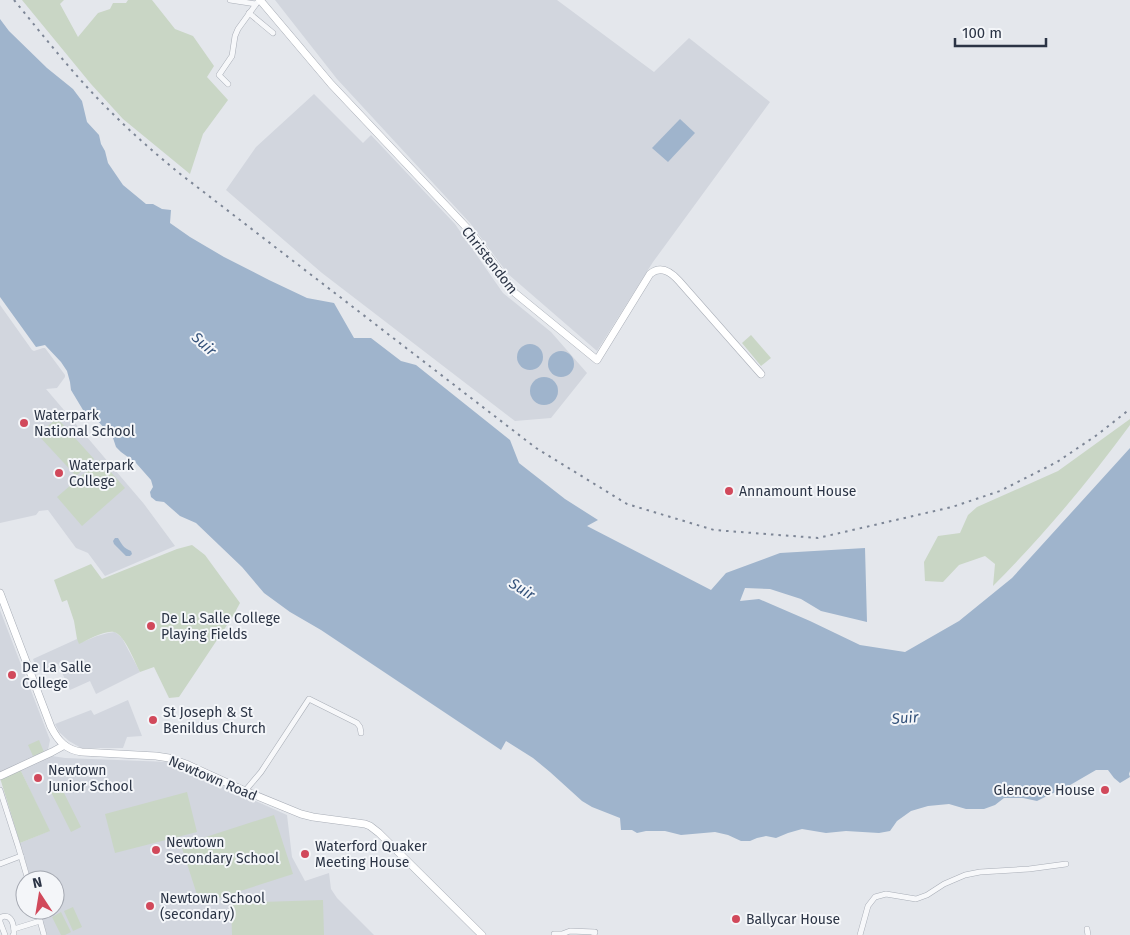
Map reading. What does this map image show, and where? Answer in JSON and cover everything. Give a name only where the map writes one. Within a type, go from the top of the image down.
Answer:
[{"type":"street","points":[[230,0],[258,1]]},
{"type":"street","points":[[228,84],[219,75],[232,56],[238,28],[258,1]]},
{"type":"street","name":"Christendom","points":[[258,1],[331,84],[467,228],[515,293],[597,360],[650,274],[655,270],[664,270],[671,273],[679,281],[761,374]]},
{"type":"street","points":[[249,13],[272,33]]},
{"type":"street","points":[[0,593],[49,723],[63,746],[0,776]]},
{"type":"street","points":[[245,791],[261,772],[309,699],[357,722],[361,733]]},
{"type":"street","name":"Newtown Road","points":[[63,746],[80,752],[169,758],[305,816],[357,822],[370,826],[482,935]]},
{"type":"street","points":[[0,790],[25,870]]},
{"type":"street","points":[[0,864],[21,856]]},
{"type":"street","points":[[860,935],[868,906],[875,898],[886,894],[916,899],[965,875],[1066,864]]},
{"type":"street","points":[[5,935],[0,921],[1,917],[5,916],[11,920],[14,929],[14,934],[12,935]]},
{"type":"street","points":[[14,929],[40,921],[44,935]]},
{"type":"street","points":[[554,934],[570,931],[595,932],[594,935]]},
{"type":"shaded area","points":[[275,0],[557,0],[654,72],[689,38],[770,102],[653,262],[597,351],[508,274],[470,223],[337,79]]},
{"type":"shaded area","points":[[314,94],[363,143],[371,135],[455,224],[503,293],[551,332],[587,373],[551,418],[515,421],[322,273],[226,190],[256,147]]},
{"type":"shaded area","points":[[0,305],[32,350],[45,348],[65,375],[57,388],[46,389],[144,504],[175,546],[105,576],[88,553],[76,548],[48,510],[39,511],[36,515],[0,523]]},
{"type":"shaded area","name":"De La Salle College","points":[[0,610],[50,740],[48,750],[26,762],[0,772]]},
{"type":"shaded area","points":[[115,632],[122,638],[140,672],[96,694],[90,681],[70,690],[58,664],[38,672],[33,659],[77,639],[80,643],[97,636]]},
{"type":"shaded area","points":[[128,700],[142,736],[127,737],[123,748],[81,748],[59,732],[55,724],[91,710],[94,715]]},
{"type":"shaded area","name":"Newtown Secondary School","points":[[52,756],[169,762],[287,815],[292,857],[305,881],[329,873],[331,889],[337,898],[374,935],[47,935],[42,920],[65,920],[65,870],[28,870],[20,843],[49,831],[20,769]]},
{"type":"green space","points":[[22,0],[64,0],[60,4],[78,37],[98,13],[110,9],[113,3],[126,3],[128,0],[152,0],[175,29],[193,36],[214,66],[207,77],[228,100],[203,134],[190,174],[123,119],[91,84]]},
{"type":"green space","points":[[751,335],[771,358],[761,366],[742,343]]},
{"type":"green space","points":[[57,418],[94,459],[76,476],[38,435]]},
{"type":"green space","points":[[1130,419],[1130,425],[1081,488],[1030,548],[993,586],[995,564],[985,556],[959,565],[943,582],[925,581],[924,562],[938,536],[960,533],[968,515],[977,507],[1058,471]]},
{"type":"green space","points":[[100,460],[125,488],[82,526],[57,497]]},
{"type":"green space","name":"De La Salle College Playing Fields","points":[[192,545],[205,555],[240,603],[179,697],[169,698],[154,667],[140,672],[126,644],[118,634],[106,632],[79,644],[67,600],[62,602],[54,580],[91,564],[102,579],[177,549]]},
{"type":"green space","points":[[39,740],[44,752],[33,756],[28,745]]},
{"type":"green space","points":[[20,769],[50,831],[20,843],[0,778]]},
{"type":"green space","points":[[61,787],[81,827],[71,832],[51,792]]},
{"type":"green space","points":[[187,792],[197,832],[115,853],[105,814]]},
{"type":"green space","points":[[274,815],[293,874],[200,904],[181,845]]},
{"type":"green space","points":[[323,900],[324,935],[232,935],[231,903]]},
{"type":"green space","points":[[73,907],[82,927],[73,931],[65,911]]},
{"type":"green space","points":[[54,920],[65,920],[71,932],[61,935]]},
{"type":"water","name":"Suir","points":[[0,19],[9,31],[47,68],[73,89],[82,101],[87,122],[99,135],[108,163],[123,185],[146,204],[153,204],[162,209],[171,210],[170,223],[224,257],[307,298],[334,303],[354,338],[371,338],[401,361],[416,365],[510,440],[519,463],[565,499],[598,520],[587,526],[711,590],[726,573],[780,553],[865,548],[867,622],[821,611],[801,599],[770,589],[745,588],[740,601],[759,599],[860,645],[905,652],[959,621],[1012,578],[1130,448],[1130,777],[1120,783],[1108,770],[1096,770],[1065,788],[1037,801],[1023,798],[1004,798],[995,805],[984,809],[966,809],[949,804],[928,806],[911,811],[897,821],[890,831],[879,833],[846,831],[826,833],[802,829],[776,838],[766,836],[750,841],[741,841],[715,832],[681,835],[665,831],[637,833],[632,830],[621,830],[620,818],[582,801],[533,758],[506,741],[501,750],[321,630],[290,612],[264,593],[242,567],[196,523],[180,516],[164,502],[156,501],[151,497],[150,492],[153,487],[151,480],[136,463],[116,447],[113,438],[97,420],[91,416],[89,420],[71,390],[67,371],[61,362],[45,345],[36,347],[0,297]]},
{"type":"water","points":[[680,119],[695,133],[668,162],[652,148]]},
{"type":"water","points":[[530,344],[539,348],[543,357],[539,366],[530,370],[521,366],[517,357],[521,348]]},
{"type":"water","points":[[561,351],[571,354],[574,364],[571,374],[561,377],[551,374],[548,364],[551,354]]},
{"type":"water","points":[[544,377],[554,381],[558,391],[554,401],[544,405],[534,401],[530,391],[534,381]]},
{"type":"water","points":[[115,538],[118,538],[124,547],[131,551],[132,554],[130,556],[126,556],[114,544]]},
{"type":"railway","points":[[14,0],[62,59],[100,101],[137,137],[179,173],[536,448],[627,504],[714,530],[818,538],[952,507],[1000,491],[1057,462],[1097,435],[1130,409]]},
{"type":"place","name":"Waterpark National School","points":[[24,423]]},
{"type":"place","name":"Waterpark College","points":[[59,473]]},
{"type":"place","name":"Annamount House","points":[[729,491]]},
{"type":"place","name":"De La Salle College Playing Fields","points":[[151,626]]},
{"type":"place","name":"De La Salle College","points":[[12,675]]},
{"type":"place","name":"St Joseph & St Benildus Church","points":[[153,720]]},
{"type":"place","name":"Newtown Junior School","points":[[38,778]]},
{"type":"place","name":"Glencove House","points":[[1105,790]]},
{"type":"place","name":"Newtown Secondary School","points":[[156,850]]},
{"type":"place","name":"Waterford Quaker Meeting House","points":[[305,854]]},
{"type":"place","name":"Newtown School (secondary)","points":[[150,906]]},
{"type":"place","name":"Ballycar House","points":[[736,919]]}]
